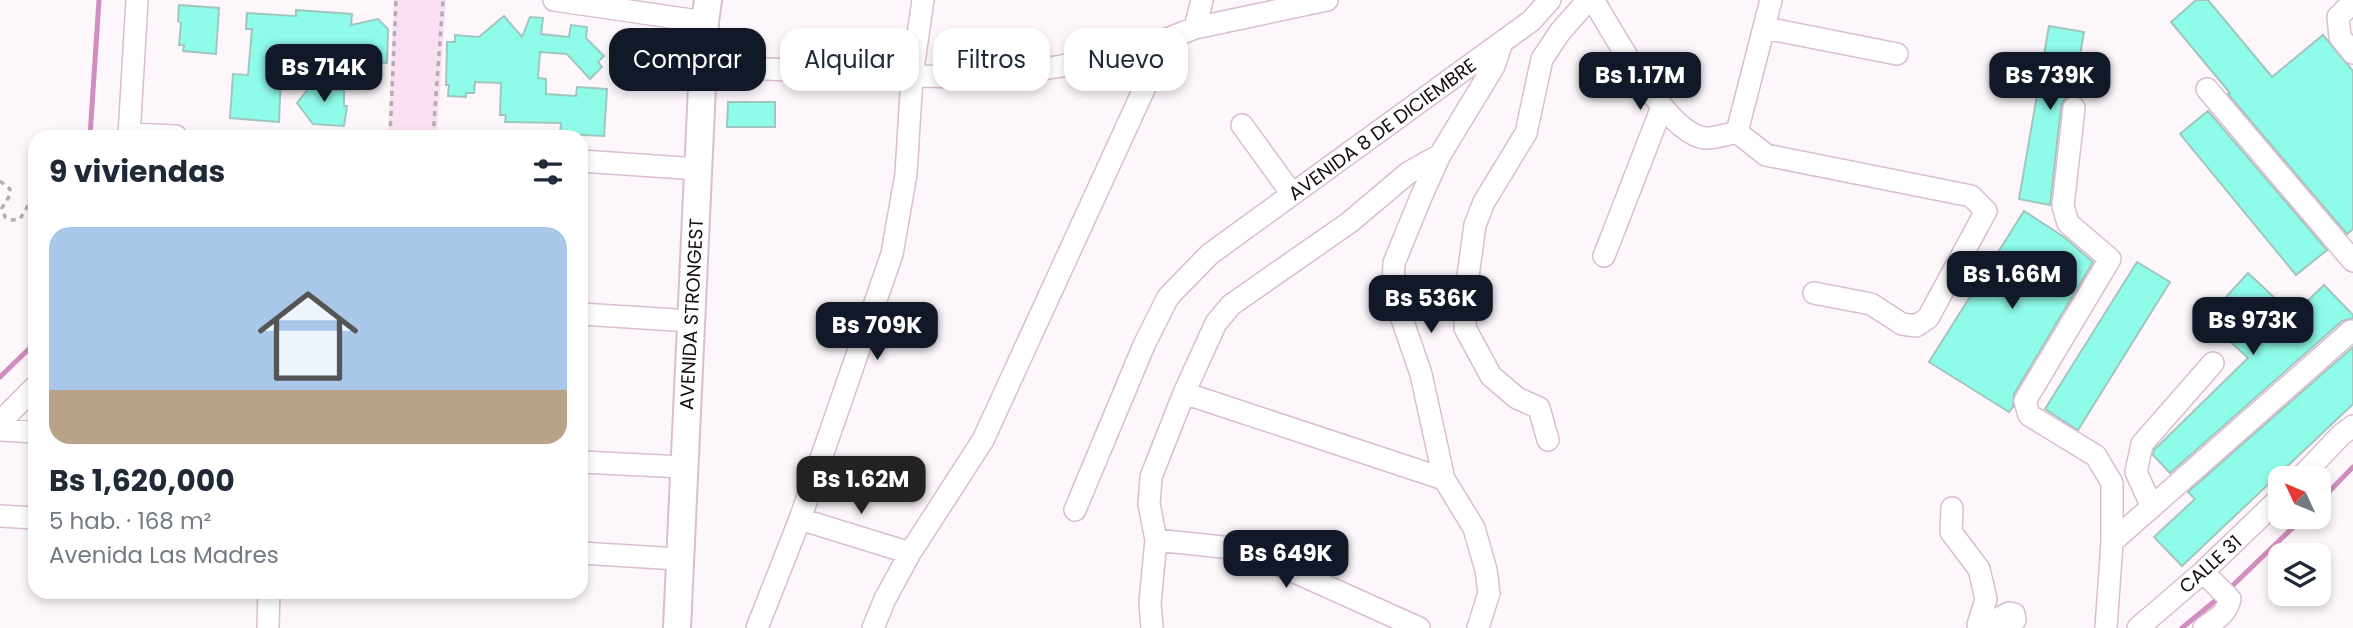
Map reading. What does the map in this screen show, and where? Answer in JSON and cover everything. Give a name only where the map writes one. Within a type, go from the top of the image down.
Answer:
[{"type":"main road","name":"AVENIDA STRONGEST","points":[[677,628],[678,559],[702,91]]},
{"type":"street","points":[[129,130],[137,0]]},
{"type":"street","points":[[554,0],[706,11]]},
{"type":"street","points":[[919,28],[923,0]]},
{"type":"street","points":[[1195,28],[1202,0]]},
{"type":"street","points":[[1188,31],[1327,0]]},
{"type":"street","name":"AVENIDA 8 DE DICIEMBRE","points":[[1075,510],[1144,345],[1168,297],[1210,254],[1531,21],[1550,0]]},
{"type":"street","points":[[1548,440],[1539,408],[1517,398],[1491,376],[1465,328],[1465,298],[1475,225],[1484,202],[1526,133],[1542,59],[1560,32],[1588,0]]},
{"type":"street","points":[[1593,0],[1662,107],[1682,128],[1705,138],[1737,132],[1766,155],[1971,196],[1986,211],[1928,318],[1916,326],[1902,324],[1871,304],[1814,293]]},
{"type":"street","points":[[1737,132],[1771,0]]},
{"type":"street","points":[[2353,2],[2338,17],[2340,37],[2353,53]]},
{"type":"street","points":[[1765,28],[1897,54]]},
{"type":"street","points":[[1478,628],[1489,593],[1486,570],[1474,528],[1444,479],[1421,374],[1393,285],[1394,262],[1440,155],[1494,66],[1502,42]]},
{"type":"street","points":[[919,76],[975,77],[1064,65]]},
{"type":"street","points":[[2207,89],[2353,261]]},
{"type":"street","points":[[757,628],[800,519],[892,254],[906,174],[911,91]]},
{"type":"street","points":[[873,628],[909,553],[982,440],[1143,91]]},
{"type":"street","points":[[1604,256],[1662,107]]},
{"type":"street","points":[[2074,107],[2063,206],[2068,223],[2110,259],[2025,401],[2029,415],[2096,456],[2112,483],[2112,542],[2106,628]]},
{"type":"street","points":[[1242,125],[1292,194]]},
{"type":"street","points":[[1152,628],[1150,603],[1156,540],[1149,504],[1151,477],[1184,393],[1216,323],[1231,305],[1350,222],[1408,173],[1440,155]]},
{"type":"street","points":[[588,161],[698,169]]},
{"type":"street","points":[[588,314],[691,321]]},
{"type":"street","points":[[2112,542],[2351,331]]},
{"type":"street","points":[[2152,507],[2136,472],[2142,444],[2213,363]]},
{"type":"street","points":[[1184,393],[1444,479]]},
{"type":"street","points":[[0,422],[28,394]]},
{"type":"street","points":[[2311,466],[2353,426]]},
{"type":"street","points":[[0,430],[28,432]]},
{"type":"street","points":[[588,462],[683,467]]},
{"type":"street","points":[[1952,508],[1951,532],[1979,569],[1986,599],[1978,625],[1982,627],[2009,613],[2014,614],[2015,620],[2009,628]]},
{"type":"street","name":"CALLE 31","points":[[2137,628],[2215,584],[2268,514]]},
{"type":"street","points":[[0,516],[28,518]]},
{"type":"street","points":[[800,519],[909,553]]},
{"type":"street","points":[[1156,540],[1232,548],[1278,564],[1378,619],[1419,628]]},
{"type":"street","points":[[588,553],[678,559]]},
{"type":"street","points":[[2204,628],[2224,614],[2228,607],[2230,598],[2215,584]]},
{"type":"street","points":[[268,628],[269,599]]},
{"type":"path","points":[[390,130],[396,0]]},
{"type":"path","points":[[433,130],[443,0]]},
{"type":"path","points":[[0,181],[10,189],[10,195],[2,208],[5,217],[20,219],[28,206]]},
{"type":"shaded area","points":[[394,0],[446,0],[437,130],[388,130]]},
{"type":"building","points":[[2196,0],[2208,0],[2272,77],[2323,35],[2353,71],[2353,229],[2347,234],[2228,94],[2230,93],[2171,22]]},
{"type":"building","points":[[179,5],[219,8],[216,54],[183,51],[184,45],[179,45]]},
{"type":"building","points":[[296,10],[352,14],[351,25],[378,19],[388,29],[387,63],[362,62],[362,53],[282,48],[279,122],[230,118],[233,74],[248,75],[252,29],[246,29],[247,13],[296,16]]},
{"type":"building","points":[[504,16],[522,37],[530,17],[543,18],[541,34],[569,37],[571,25],[587,27],[586,38],[604,56],[598,62],[602,67],[590,79],[567,54],[540,52],[538,78],[546,79],[546,94],[576,96],[577,87],[607,89],[604,136],[588,135],[588,130],[560,130],[561,123],[505,122],[506,115],[500,115],[501,83],[475,82],[474,93],[466,93],[466,97],[448,96],[447,42],[455,42],[455,35],[479,37]]},
{"type":"building","points":[[2049,26],[2084,32],[2073,95],[2064,100],[2061,107],[2050,205],[2019,199]]},
{"type":"building","points":[[309,78],[328,81],[327,89],[344,90],[344,106],[347,106],[344,126],[313,124],[297,103],[309,88]]},
{"type":"building","points":[[728,102],[775,102],[775,127],[727,127]]},
{"type":"building","points":[[2208,111],[2327,250],[2296,275],[2180,134]]},
{"type":"building","points":[[2024,211],[2064,237],[2093,262],[2014,394],[2013,407],[2009,412],[1929,362]]},
{"type":"building","points":[[2137,262],[2170,282],[2078,430],[2045,409]]},
{"type":"building","points":[[2248,273],[2293,315],[2324,285],[2353,318],[2342,321],[2170,473],[2153,455],[2154,450],[2248,358],[2206,319]]},
{"type":"building","points":[[2353,347],[2353,404],[2288,466],[2268,466],[2268,485],[2182,566],[2154,537],[2195,499],[2188,492]]},
{"type":"waterway","points":[[90,130],[99,0]]},
{"type":"waterway","points":[[0,377],[28,350]]},
{"type":"waterway","points":[[2331,490],[2353,467]]},
{"type":"waterway","points":[[2229,589],[2291,529]]},
{"type":"waterway","points":[[2182,628],[2221,596]]}]
